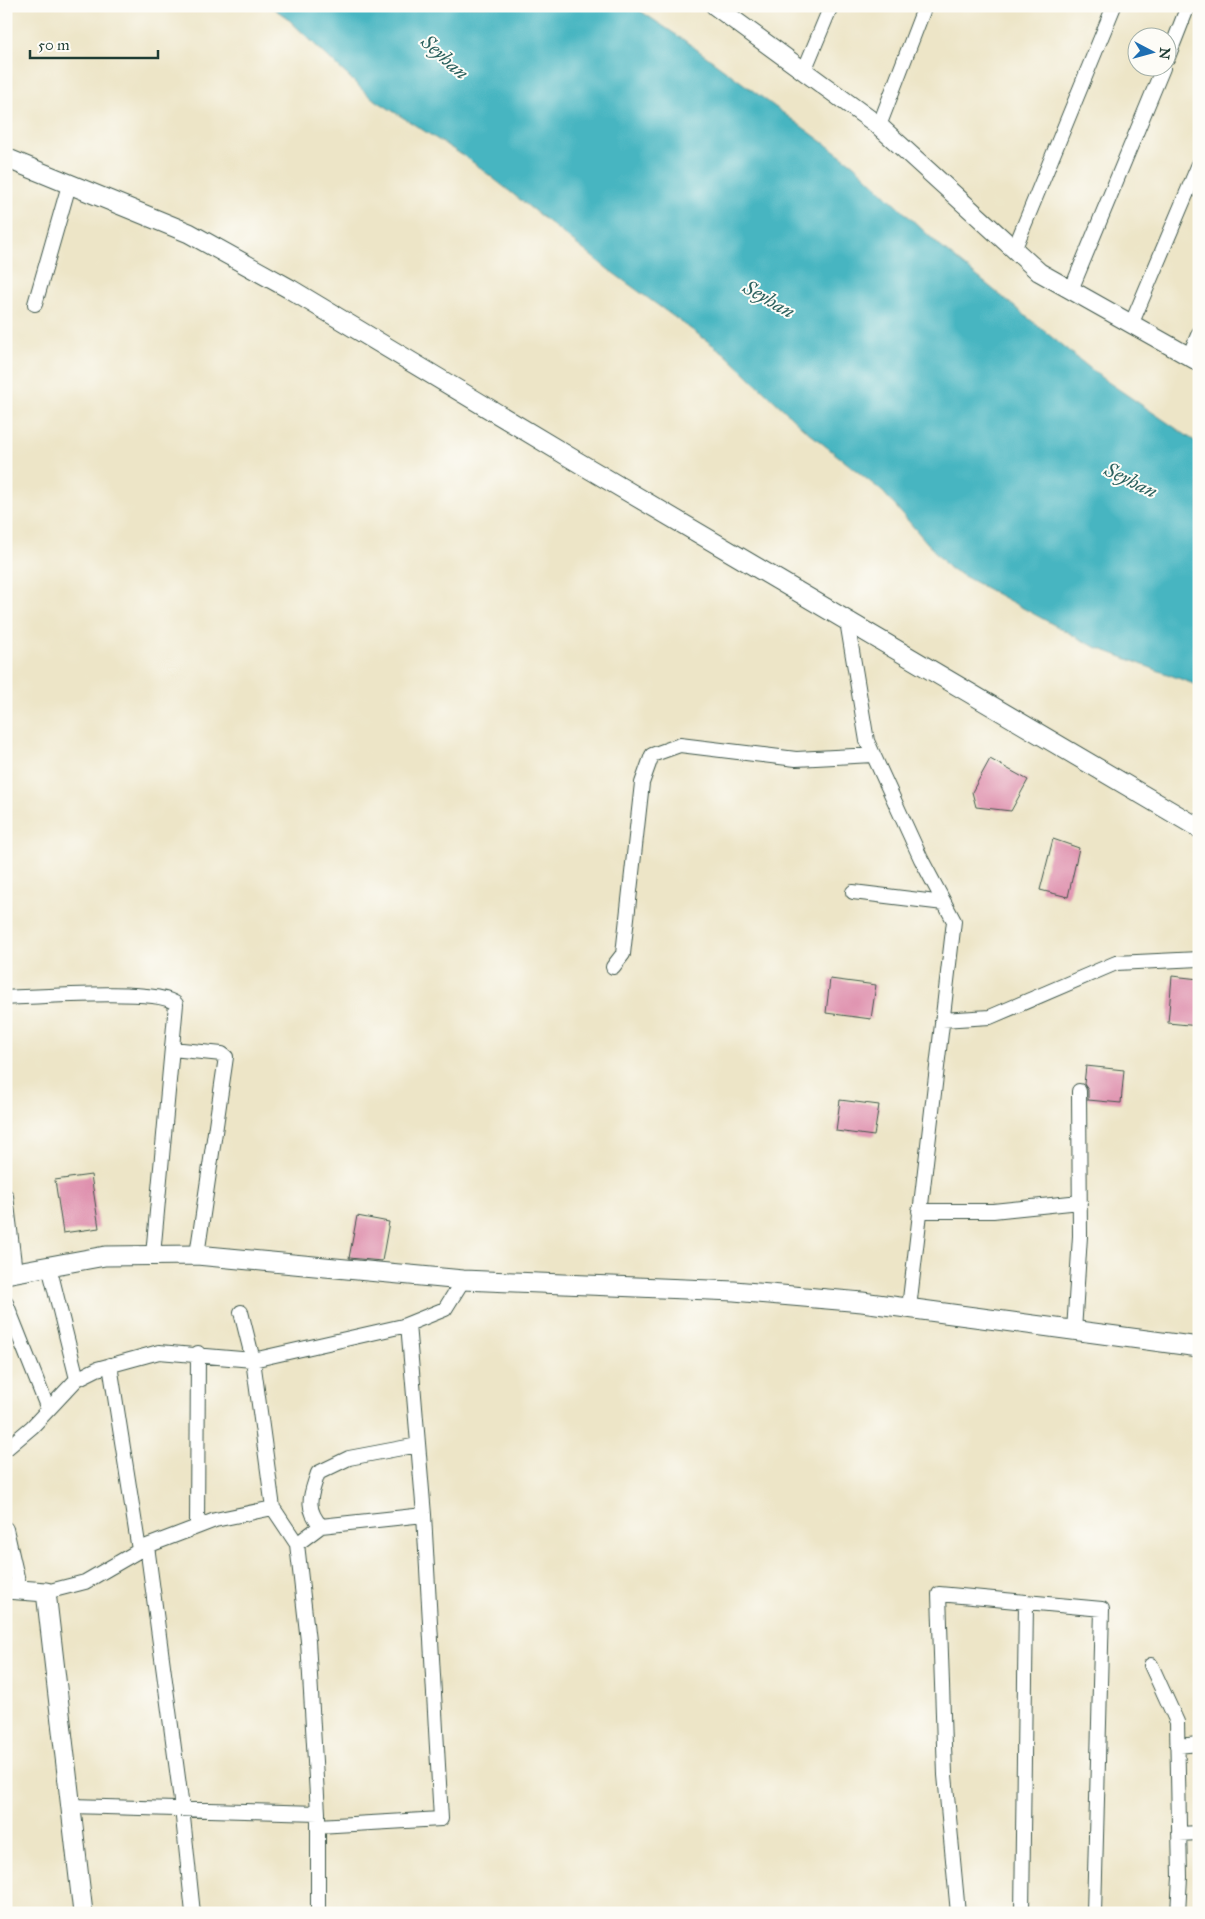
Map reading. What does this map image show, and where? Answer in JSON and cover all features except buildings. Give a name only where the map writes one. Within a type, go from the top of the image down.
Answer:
[{"type":"main road","points":[[6,158],[189,233],[206,242],[1199,828]]},
{"type":"main road","points":[[11,1273],[105,1256],[197,1256],[463,1280],[734,1291],[909,1308],[1199,1347]]},
{"type":"main road","points":[[13,1590],[46,1592],[83,1913]]},
{"type":"street","points":[[715,6],[879,126],[1039,272],[1194,359],[1199,333]]},
{"type":"street","points":[[804,71],[832,6]]},
{"type":"street","points":[[879,126],[925,6]]},
{"type":"street","points":[[1014,250],[1114,6]]},
{"type":"street","points":[[1178,32],[1188,6]]},
{"type":"street","points":[[1071,290],[1159,78]]},
{"type":"street","points":[[1131,325],[1199,164]]},
{"type":"street","points":[[36,304],[68,185]]},
{"type":"street","points":[[848,621],[867,741],[921,859],[954,921],[909,1308]]},
{"type":"street","points":[[613,966],[623,954],[642,784],[652,755],[680,745],[796,759],[874,755]]},
{"type":"street","points":[[853,892],[944,903]]},
{"type":"street","points":[[942,1020],[990,1017],[1116,963],[1199,959]]},
{"type":"street","points":[[6,998],[128,995],[172,999],[176,1004],[153,1255]]},
{"type":"street","points":[[172,1049],[222,1054],[226,1057],[197,1256]]},
{"type":"street","points":[[1074,1331],[1080,1236],[1079,1091]]},
{"type":"street","points":[[6,1196],[11,1273]]},
{"type":"street","points":[[919,1211],[993,1211],[1080,1202]]},
{"type":"street","points":[[49,1266],[77,1379]]},
{"type":"street","points":[[6,1449],[77,1379],[110,1365],[159,1352],[198,1353],[253,1360],[408,1324],[445,1309],[463,1280]]},
{"type":"street","points":[[6,1303],[48,1409]]},
{"type":"street","points":[[241,1312],[253,1360],[273,1508],[297,1544],[308,1641],[318,1819],[318,1913]]},
{"type":"street","points":[[71,1806],[182,1808],[318,1819],[441,1819],[424,1515],[408,1324]]},
{"type":"street","points":[[197,1527],[198,1353]]},
{"type":"street","points":[[110,1365],[143,1548],[182,1808],[193,1913]]},
{"type":"street","points":[[321,1526],[313,1516],[310,1500],[318,1473],[349,1458],[418,1445]]},
{"type":"street","points":[[46,1592],[85,1582],[143,1548],[215,1520],[273,1508]]},
{"type":"street","points":[[297,1544],[321,1526],[424,1515]]},
{"type":"street","points":[[6,1529],[13,1590]]},
{"type":"street","points":[[958,1913],[945,1775],[938,1594],[1102,1610],[1094,1913]]},
{"type":"street","points":[[1022,1913],[1026,1602]]},
{"type":"street","points":[[1151,1665],[1177,1722],[1178,1913]]},
{"type":"street","points":[[1177,1746],[1199,1744]]},
{"type":"street","points":[[1179,1834],[1199,1833]]},
{"type":"water","name":"Seyhan","points":[[270,6],[633,6],[684,40],[854,165],[941,247],[1102,378],[1199,444],[1199,686],[1093,646],[949,568],[883,492],[803,428],[724,353],[609,270],[470,160],[369,96],[286,17]]}]
